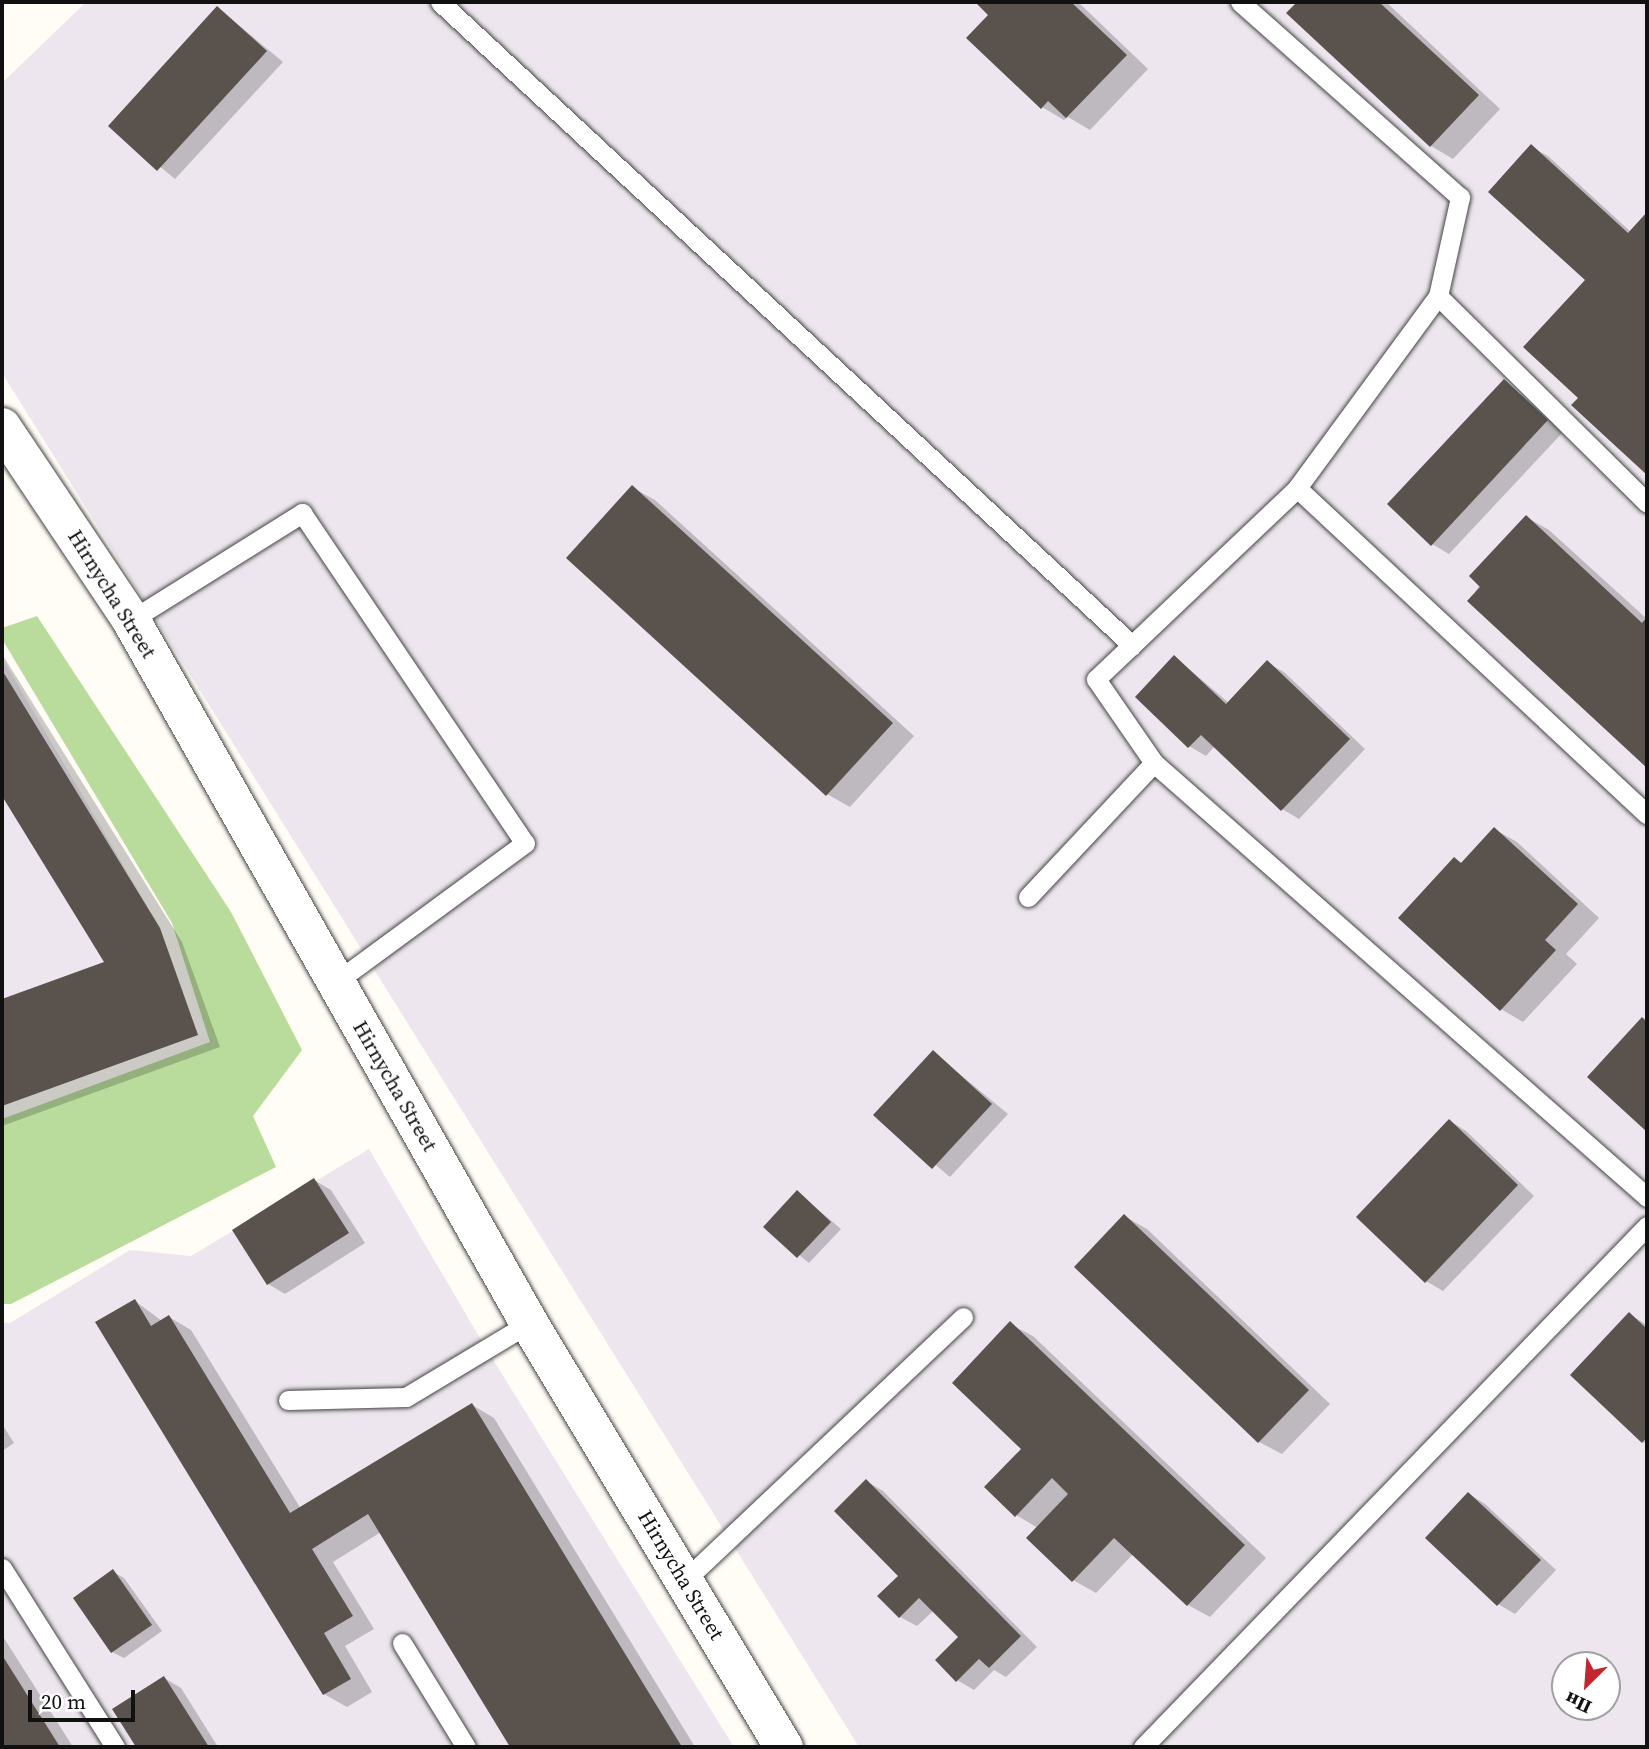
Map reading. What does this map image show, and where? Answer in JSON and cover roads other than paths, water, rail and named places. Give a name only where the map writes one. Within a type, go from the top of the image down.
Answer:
[{"type":"street","name":"Hirnycha Street","points":[[2,427],[131,620],[529,1324],[784,1747]]},
{"type":"lane","points":[[440,2],[1132,645]]},
{"type":"lane","points":[[1240,2],[1460,197],[1438,296],[1297,488],[1097,679],[1154,763],[1647,1197]]},
{"type":"lane","points":[[1438,296],[1647,503]]},
{"type":"lane","points":[[1297,488],[1647,814]]},
{"type":"lane","points":[[131,620],[302,513],[525,844],[336,982]]},
{"type":"lane","points":[[1028,897],[1154,763]]},
{"type":"lane","points":[[1143,1747],[1647,1226]]},
{"type":"lane","points":[[684,1581],[963,1317]]},
{"type":"lane","points":[[288,1400],[406,1396],[529,1324]]},
{"type":"lane","points":[[2,1568],[115,1747]]},
{"type":"lane","points":[[402,1643],[466,1747]]}]
